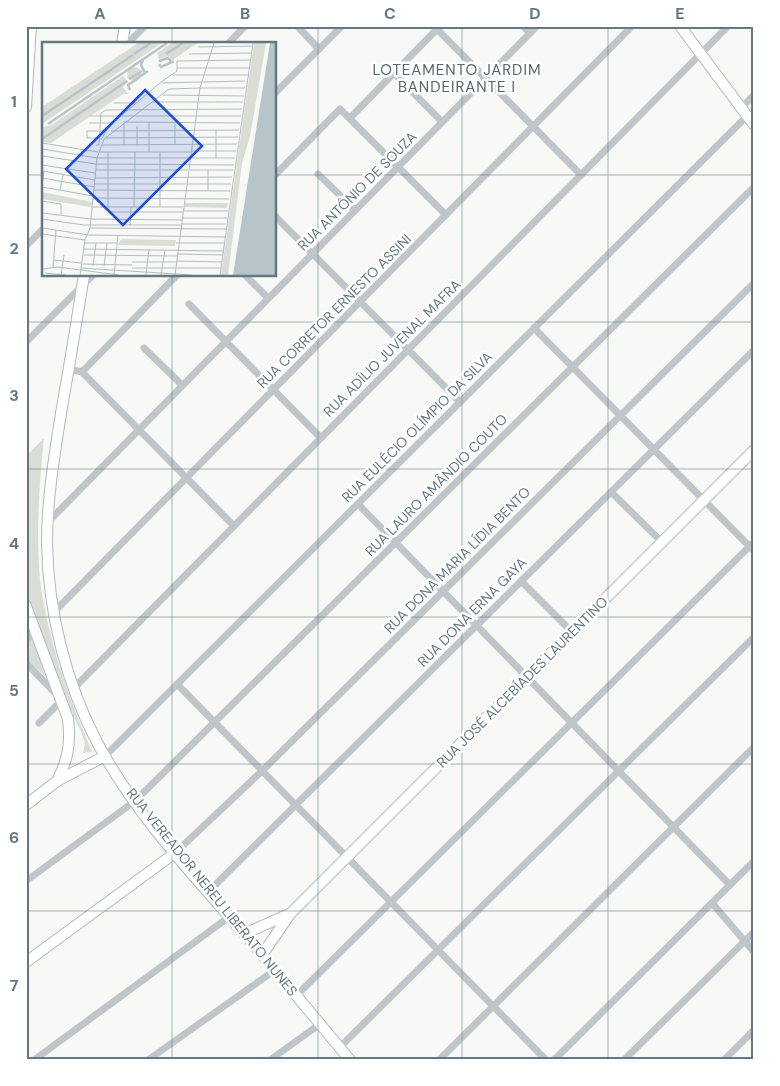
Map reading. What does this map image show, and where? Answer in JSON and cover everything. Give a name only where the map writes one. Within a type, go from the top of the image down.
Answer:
[{"type":"main road","points":[[26,106],[32,26]]},
{"type":"main road","points":[[122,42],[125,26]]},
{"type":"main road","points":[[680,26],[754,126]]},
{"type":"main road","name":"RUA VEREADOR NEREU LIBERATO NUNES","points":[[83,280],[51,473],[47,522],[48,561],[54,612],[64,657],[74,688],[97,742],[135,801],[175,853],[350,1060]]},
{"type":"main road","name":"RUA JOSÉ ALCEBÍADES LAURENTINO","points":[[262,955],[290,914],[754,450]]},
{"type":"main road","points":[[26,606],[68,720],[70,734],[69,749],[65,766],[57,781]]},
{"type":"main road","points":[[26,805],[57,781],[105,756]]},
{"type":"main road","points":[[26,962],[175,853]]},
{"type":"main road","name":"RUA JOSÉ ALCEBÍADES LAURENTINO","points":[[244,934],[290,914]]},
{"type":"street","points":[[129,42],[145,26]]},
{"type":"street","points":[[230,42],[245,26]]},
{"type":"street","points":[[297,26],[319,49]]},
{"type":"street","points":[[276,93],[342,26]]},
{"type":"street","points":[[523,26],[530,33]]},
{"type":"street","name":"RUA ANTÔNIO DE SOUZA","points":[[47,522],[537,26]]},
{"type":"street","name":"RUA CORRETOR ERNESTO ASSINI","points":[[54,612],[632,26]]},
{"type":"street","name":"RUA ADÍLIO JUVENAL MAFRA","points":[[74,688],[728,26]]},
{"type":"street","points":[[350,118],[439,28],[581,175]]},
{"type":"street","points":[[394,73],[442,122]]},
{"type":"street","name":"RUA EULÉCIO OLÍMPIO DA SILVA","points":[[105,756],[534,328],[744,112],[754,95]]},
{"type":"street","points":[[276,174],[340,109],[446,215]]},
{"type":"street","points":[[318,174],[355,210]]},
{"type":"street","name":"RUA LAURO AMÂNDIO COUTO","points":[[26,881],[135,801],[754,187]]},
{"type":"street","points":[[276,217],[460,402]]},
{"type":"street","points":[[26,246],[42,230]]},
{"type":"street","points":[[82,372],[176,276]]},
{"type":"street","points":[[246,276],[268,298]]},
{"type":"street","points":[[26,342],[83,280]]},
{"type":"street","name":"RUA DONA MARIA LÍDIA BENTO","points":[[175,853],[262,771],[754,283]]},
{"type":"street","points":[[189,304],[321,438]]},
{"type":"street","points":[[296,996],[752,547],[534,328]]},
{"type":"street","points":[[144,348],[182,385]]},
{"type":"street","name":"RUA DONA ERNA GAYA","points":[[208,892],[754,350]]},
{"type":"street","points":[[69,369],[82,372],[234,526]]},
{"type":"street","points":[[611,492],[662,542]]},
{"type":"street","points":[[358,504],[730,885]]},
{"type":"street","points":[[521,581],[572,632]]},
{"type":"street","points":[[26,640],[35,630]]},
{"type":"street","points":[[340,1048],[754,637]]},
{"type":"street","points":[[26,663],[62,700],[39,723]]},
{"type":"street","points":[[177,684],[546,1060]]},
{"type":"street","points":[[439,1060],[754,747]]},
{"type":"street","points":[[554,1060],[754,861]]},
{"type":"street","points":[[712,903],[754,952]]},
{"type":"street","points":[[34,1060],[230,917]]},
{"type":"street","points":[[624,1060],[754,932]]},
{"type":"street","points":[[148,1060],[275,970]]},
{"type":"street","points":[[270,1060],[320,1024]]},
{"type":"street","points":[[724,1060],[754,1030]]},
{"type":"shaded area","points":[[44,438],[38,527],[41,591],[59,665],[92,752],[83,753],[85,744],[81,731],[59,682],[26,596],[26,456]]},
{"type":"shaded area","points":[[33,636],[45,676],[26,659],[26,643]]},
{"type":"district","name":"LOTEAMENTO JARDIM BANDEIRANTE I","points":[[457,78]]}]
